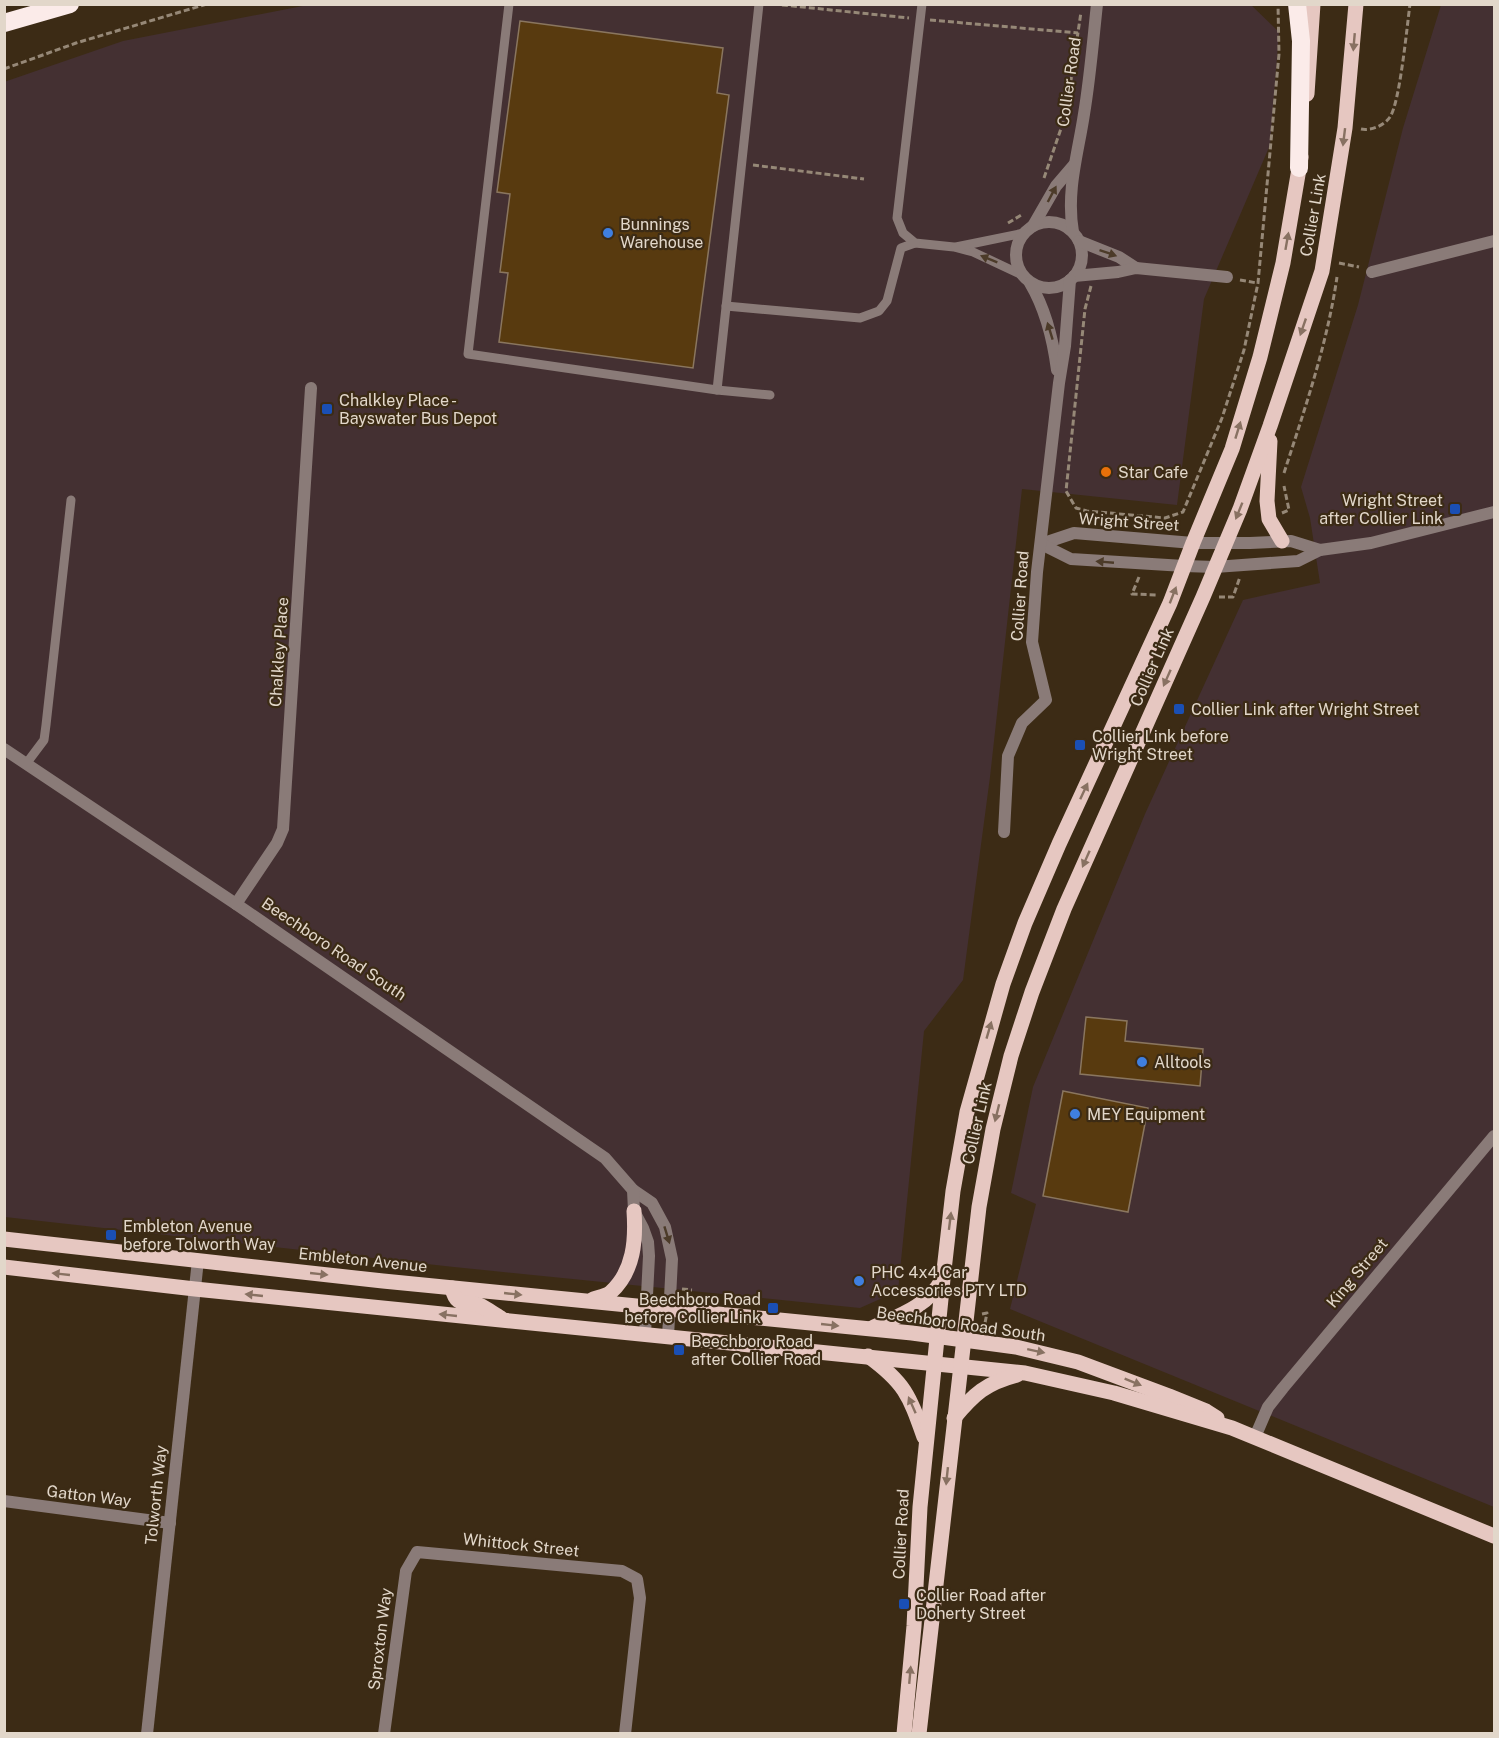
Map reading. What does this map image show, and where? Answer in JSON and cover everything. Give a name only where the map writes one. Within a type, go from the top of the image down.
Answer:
[{"type":"highway","points":[[4,23],[70,4]]},
{"type":"highway","points":[[1297,4],[1301,41],[1299,168]]},
{"type":"main road","name":"Collier Link","points":[[937,1336],[953,1191],[967,1112],[1003,984],[1025,923],[1059,844],[1170,603],[1232,449],[1260,357],[1283,263],[1299,168],[1310,72],[1313,4]]},
{"type":"main road","name":"Collier Link","points":[[963,1339],[985,1168],[1011,1056],[1032,992],[1064,909],[1240,509],[1322,271],[1345,128],[1356,4]]},
{"type":"main road","points":[[1270,426],[1267,501],[1269,519],[1282,541]]},
{"type":"main road","points":[[588,1301],[610,1294],[622,1279],[632,1258],[635,1240],[634,1211]]},
{"type":"main road","name":"Embleton Avenue","points":[[4,1239],[647,1307]]},
{"type":"main road","points":[[4,1268],[645,1335]]},
{"type":"main road","points":[[869,1330],[922,1303],[937,1289],[943,1279]]},
{"type":"main road","points":[[452,1288],[454,1297],[458,1301],[480,1306],[507,1321]]},
{"type":"main road","name":"Beechboro Road South","points":[[647,1307],[937,1336],[1016,1347],[1078,1362],[1206,1412],[1232,1428]]},
{"type":"main road","name":"Beechboro Road South","points":[[645,1335],[960,1365],[1024,1373],[1114,1393],[1202,1421],[1232,1428],[1494,1536]]},
{"type":"main road","name":"Collier Road","points":[[904,1734],[915,1626],[918,1531],[937,1336]]},
{"type":"main road","points":[[919,1734],[963,1339]]},
{"type":"main road","points":[[868,1356],[889,1371],[903,1387],[926,1443]]},
{"type":"main road","points":[[954,1418],[980,1390],[996,1381],[1024,1373]]},
{"type":"street","name":"Collier Road","points":[[1076,236],[1070,213],[1074,164],[1084,116],[1097,4]]},
{"type":"street","name":"Collier Road","points":[[1028,229],[1056,186],[1074,164]]},
{"type":"street","points":[[1076,236],[1082,251],[1081,262],[1072,278],[1061,286],[1051,288],[1040,287],[1026,279],[1017,264],[1018,242],[1028,229],[1043,222],[1064,225],[1076,236],[1136,268]]},
{"type":"street","points":[[1372,272],[1494,241]]},
{"type":"street","points":[[1072,278],[1136,268],[1227,277]]},
{"type":"street","name":"Collier Road","points":[[1004,832],[1008,756],[1023,723],[1046,700],[1032,642],[1072,278]]},
{"type":"street","name":"Collier Road","points":[[1026,279],[1040,300],[1053,339],[1059,383]]},
{"type":"street","name":"Chalkley Place","points":[[236,904],[277,843],[283,829],[311,388]]},
{"type":"street","name":"Wright Street","points":[[1041,544],[1071,559],[1215,567],[1298,561],[1320,550],[1371,543],[1494,512]]},
{"type":"street","name":"Wright Street","points":[[1041,544],[1074,533],[1193,543],[1291,541],[1320,550]]},
{"type":"street","name":"Beechboro Road South","points":[[4,749],[236,904],[588,1145],[611,1164],[633,1190],[652,1203],[668,1234],[672,1259],[668,1337]]},
{"type":"street","name":"King Street","points":[[1255,1437],[1268,1407],[1282,1388],[1494,1136]]},
{"type":"street","points":[[633,1190],[634,1211],[648,1242],[649,1279],[645,1335]]},
{"type":"street","name":"Tolworth Way","points":[[147,1734],[198,1260]]},
{"type":"street","name":"Gatton Way","points":[[4,1502],[170,1523]]},
{"type":"street","name":"Whittock Street","points":[[417,1552],[622,1571],[637,1579],[640,1598],[625,1734]]},
{"type":"street","name":"Sproxton Way","points":[[384,1734],[406,1571],[417,1552]]},
{"type":"lane","points":[[509,4],[468,354],[717,390],[770,394]]},
{"type":"lane","points":[[717,390],[759,4]]},
{"type":"lane","points":[[915,243],[903,233],[897,218],[922,4]]},
{"type":"lane","points":[[954,247],[1028,229]]},
{"type":"lane","points":[[726,306],[860,318],[870,315],[879,311],[887,300],[901,249],[915,243],[954,247],[999,262],[1026,279]]},
{"type":"lane","points":[[26,764],[44,740],[71,500]]},
{"type":"path","points":[[4,69],[76,43],[207,4]]},
{"type":"path","points":[[1041,186],[1066,114],[1082,4]]},
{"type":"path","points":[[1092,284],[1085,309],[1066,491],[1076,508],[1097,513],[1164,518],[1183,512],[1222,418],[1237,373],[1258,284],[1279,54],[1278,4]]},
{"type":"path","points":[[1345,128],[1367,130],[1376,128],[1390,118],[1396,101],[1410,4]]},
{"type":"path","points":[[747,164],[864,178]]},
{"type":"path","points":[[1003,225],[1021,216],[1027,208]]},
{"type":"path","points":[[1339,263],[1372,272]]},
{"type":"path","points":[[1227,277],[1276,287]]},
{"type":"shaded area","points":[[313,4],[1250,4],[1279,32],[1270,145],[1204,299],[1177,505],[1022,489],[990,777],[963,980],[924,1031],[898,1291],[860,1308],[454,1267],[5,1217],[4,82],[123,41]]},
{"type":"shaded area","points":[[1441,5],[1494,5],[1494,1507],[1010,1309],[1036,1204],[1011,1193],[1033,1087],[1145,814],[1243,600],[1320,583],[1310,518],[1301,487],[1358,305],[1403,128]]},
{"type":"building","name":"Bunnings Warehouse","points":[[520,21],[723,48],[717,93],[729,95],[693,368],[499,342],[508,273],[500,272],[510,194],[497,192]]},
{"type":"building","name":"Alltools","points":[[1086,1017],[1127,1021],[1125,1041],[1203,1049],[1200,1086],[1080,1074]]},
{"type":"building","points":[[1063,1091],[1148,1108],[1128,1212],[1043,1196]]},
{"type":"place","name":"Bunnings Warehouse","points":[[608,233]]},
{"type":"place","name":"Chalkley Place - Bayswater Bus Depot","points":[[327,409]]},
{"type":"place","name":"Star Cafe","points":[[1106,472]]},
{"type":"place","name":"Wright Street after Collier Link","points":[[1455,509]]},
{"type":"place","name":"Collier Link after Wright Street","points":[[1179,709]]},
{"type":"place","name":"Collier Link before Wright Street","points":[[1080,745]]},
{"type":"place","name":"Alltools","points":[[1142,1062]]},
{"type":"place","name":"MEY Equipment","points":[[1075,1114]]},
{"type":"place","name":"Embleton Avenue before Tolworth Way","points":[[111,1235]]},
{"type":"place","name":"PHC 4x4 Car Accessories PTY LTD","points":[[859,1281]]},
{"type":"place","name":"Beechboro Road before Collier Link","points":[[773,1308]]},
{"type":"place","name":"Beechboro Road after Collier Road","points":[[679,1350]]},
{"type":"place","name":"Collier Road after Doherty Street","points":[[904,1604]]}]
